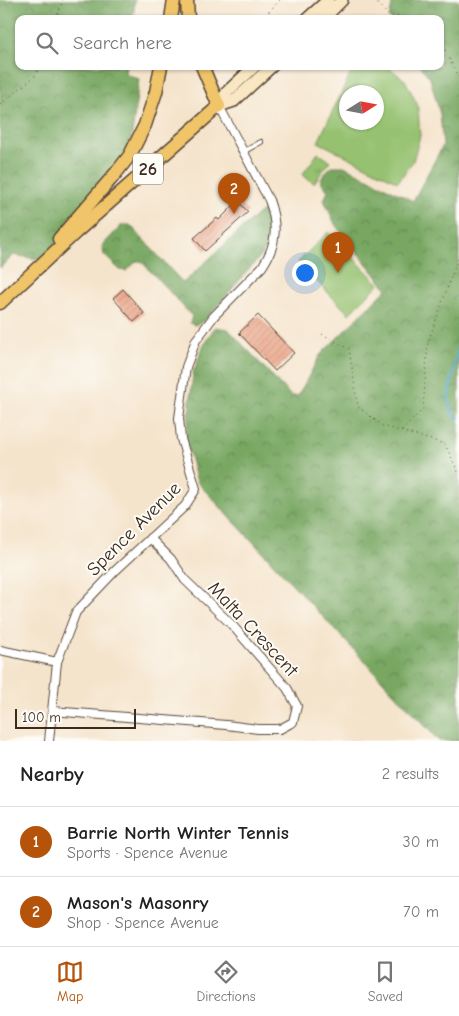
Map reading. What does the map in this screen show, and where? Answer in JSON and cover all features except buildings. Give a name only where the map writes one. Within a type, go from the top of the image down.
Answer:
[{"type":"main road","points":[[172,15],[174,0]]},
{"type":"main road","points":[[187,0],[188,15]]},
{"type":"main road","points":[[311,15],[328,0]]},
{"type":"main road","points":[[327,15],[342,0]]},
{"type":"main road","points":[[21,283],[130,155],[145,125],[156,92],[160,70]]},
{"type":"main road","points":[[204,70],[219,106]]},
{"type":"main road","points":[[219,106],[227,92],[251,70]]},
{"type":"main road","points":[[219,106],[234,101],[268,70]]},
{"type":"main road","name":"26","points":[[0,303],[76,232],[219,106]]},
{"type":"street","name":"Spence Avenue","points":[[49,741],[57,662],[76,612],[114,571],[184,506],[196,489],[181,439],[179,418],[186,366],[196,340],[214,316],[262,267],[273,246],[275,223],[269,200],[219,106]]},
{"type":"street","name":"Malta Crescent","points":[[52,712],[258,729],[280,729],[293,722],[297,706],[288,688],[232,625],[186,580],[170,559],[150,538]]},
{"type":"street","points":[[0,650],[57,662]]},
{"type":"lane","points":[[243,152],[261,142]]},
{"type":"path","points":[[57,15],[63,0]]},
{"type":"path","points":[[266,15],[280,0]]},
{"type":"path","points":[[374,0],[389,15]]},
{"type":"path","points":[[444,49],[459,78]]},
{"type":"path","points":[[0,105],[36,75],[38,70]]},
{"type":"path","points":[[402,432],[423,409],[428,342],[459,255]]},
{"type":"path","points":[[322,334],[349,349],[358,407],[382,426],[445,444],[459,474]]},
{"type":"green space","points":[[0,0],[135,0],[133,15],[15,15],[15,70],[125,70],[125,73],[139,79],[128,166],[107,193],[43,260],[14,255],[0,268]]},
{"type":"green space","points":[[393,0],[459,0],[459,741],[439,741],[197,482],[186,441],[193,373],[204,344],[215,327],[228,329],[291,396],[298,396],[320,355],[387,289],[336,226],[324,200],[328,191],[320,180],[331,166],[344,166],[413,201],[443,145],[440,114],[430,78],[423,70],[444,70],[444,15],[390,15]]},
{"type":"green space","points":[[352,70],[392,70],[405,80],[418,106],[420,136],[413,161],[398,182],[318,142],[339,98],[339,130],[384,130],[384,85],[345,85]]},
{"type":"green space","points":[[318,153],[330,161],[314,183],[302,175]]},
{"type":"green space","points":[[267,211],[269,235],[265,250],[204,321],[195,325],[190,323],[192,316],[141,261],[137,261],[126,271],[120,270],[104,255],[102,246],[122,225],[130,225],[183,283],[260,212]]},
{"type":"green space","points":[[328,232],[379,284],[349,314],[298,262]]},
{"type":"waterway","points":[[459,330],[458,349],[448,398],[452,413],[459,420]]},
{"type":"place","name":"Mason's Masonry","points":[[234,214]]},
{"type":"place","name":"Barrie North Winter Tennis","points":[[338,273]]}]
